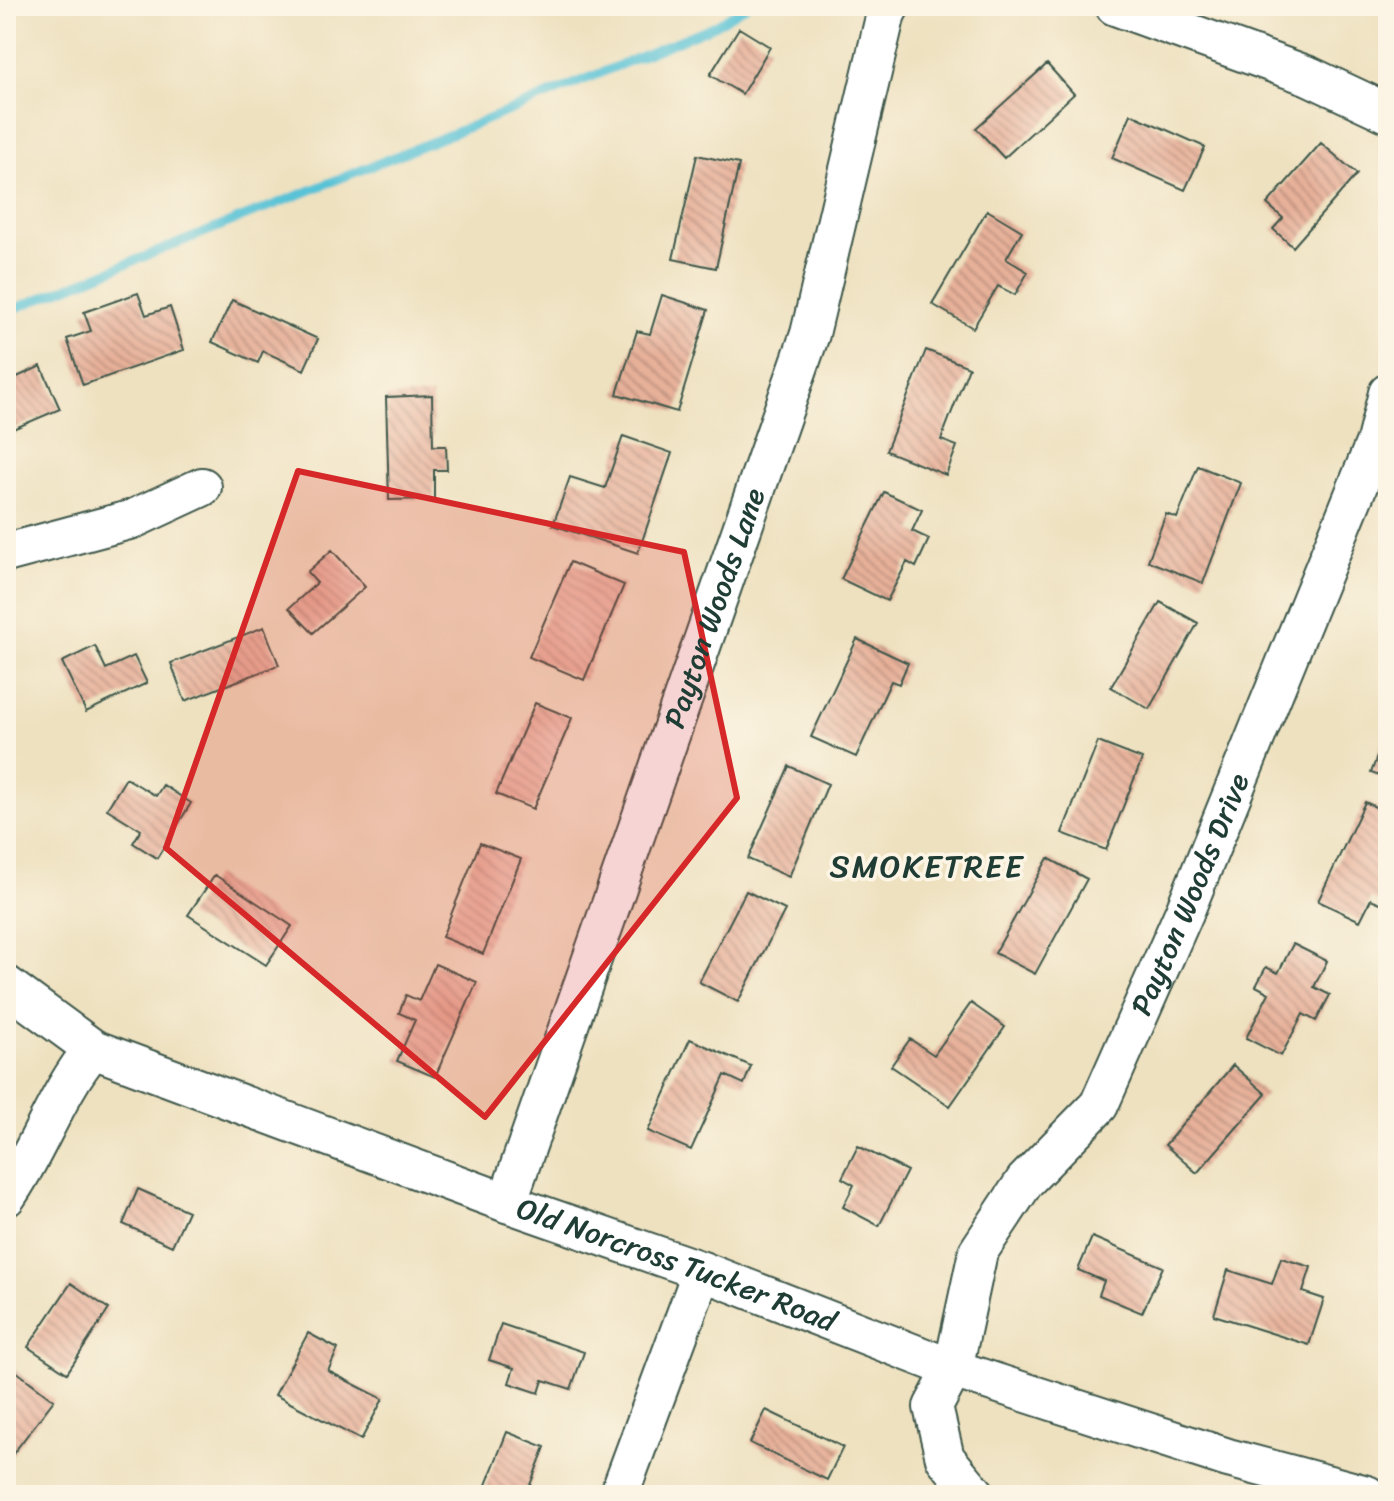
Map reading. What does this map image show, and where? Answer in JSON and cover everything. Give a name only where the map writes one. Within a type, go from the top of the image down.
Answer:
[{"type":"street","name":"Payton Woods Lane","points":[[507,1203],[810,334],[890,6]]},
{"type":"street","points":[[1115,6],[1309,76],[1388,113]]},
{"type":"street","name":"Payton Woods Drive","points":[[976,1495],[945,1458],[933,1407],[953,1369],[978,1252],[1025,1181],[1099,1105],[1184,913],[1376,441],[1388,393]]},
{"type":"street","points":[[6,553],[133,519],[202,487]]},
{"type":"street","name":"Old Norcross Tucker Road","points":[[6,985],[93,1049],[507,1203],[702,1271],[953,1369],[1228,1458],[1367,1495]]},
{"type":"street","points":[[6,1197],[22,1174],[78,1066],[93,1049]]},
{"type":"street","points":[[619,1495],[702,1271]]},
{"type":"highlighted area","points":[[298,471],[684,552],[737,798],[485,1117],[166,848]]},
{"type":"building","points":[[739,28],[770,47],[742,94],[710,75]]},
{"type":"building","points":[[1047,64],[1074,94],[1004,158],[976,128]]},
{"type":"building","points":[[1131,114],[1205,147],[1185,190],[1112,158]]},
{"type":"building","points":[[1321,143],[1357,174],[1293,247],[1273,229],[1283,218],[1267,204]]},
{"type":"building","points":[[697,155],[739,164],[716,268],[673,259]]},
{"type":"building","points":[[987,210],[1022,231],[1006,259],[1028,272],[1015,295],[998,286],[973,328],[932,304]]},
{"type":"building","points":[[138,293],[146,315],[170,307],[184,350],[83,385],[67,339],[91,331],[84,312]]},
{"type":"building","points":[[662,295],[708,310],[677,412],[617,394],[637,331],[650,334]]},
{"type":"building","points":[[232,300],[318,339],[304,370],[263,351],[258,363],[212,342]]},
{"type":"building","points":[[926,350],[969,367],[941,440],[957,446],[946,475],[886,451]]},
{"type":"building","points":[[41,366],[60,409],[6,432],[6,382]]},
{"type":"building","points":[[432,395],[433,446],[446,446],[447,470],[434,470],[434,499],[389,500],[386,397]]},
{"type":"building","points":[[623,436],[672,453],[638,553],[553,525],[570,477],[605,488]]},
{"type":"building","points":[[1198,466],[1241,483],[1203,583],[1148,561],[1166,514],[1177,518]]},
{"type":"building","points":[[884,492],[922,510],[912,531],[929,539],[916,567],[907,562],[887,601],[841,579]]},
{"type":"building","points":[[332,550],[365,587],[313,633],[289,608],[317,583],[307,572]]},
{"type":"building","points":[[570,562],[624,585],[584,680],[529,657]]},
{"type":"building","points":[[1160,602],[1198,623],[1149,709],[1111,687]]},
{"type":"building","points":[[264,627],[279,665],[185,701],[171,663]]},
{"type":"building","points":[[857,639],[908,663],[899,684],[891,681],[856,757],[811,737]]},
{"type":"building","points":[[95,646],[106,669],[134,656],[147,683],[86,712],[62,662]]},
{"type":"building","points":[[535,703],[572,718],[533,809],[496,794]]},
{"type":"building","points":[[1388,727],[1388,779],[1371,773]]},
{"type":"building","points":[[1098,742],[1142,759],[1106,850],[1062,833]]},
{"type":"building","points":[[789,766],[828,784],[789,877],[748,859]]},
{"type":"building","points":[[126,778],[156,796],[163,785],[191,803],[157,858],[133,843],[141,830],[107,809]]},
{"type":"building","points":[[1365,802],[1388,813],[1388,898],[1385,905],[1371,899],[1360,921],[1318,901]]},
{"type":"building","points":[[480,843],[521,859],[483,954],[442,937]]},
{"type":"building","points":[[1048,858],[1087,879],[1035,974],[995,953]]},
{"type":"building","points":[[215,875],[292,926],[266,965],[188,915]]},
{"type":"building","points":[[746,891],[785,910],[738,1002],[699,982]]},
{"type":"building","points":[[1293,944],[1327,961],[1314,987],[1330,995],[1316,1021],[1303,1014],[1281,1056],[1246,1038],[1269,993],[1256,986],[1266,967],[1278,973]]},
{"type":"building","points":[[435,964],[477,982],[435,1077],[397,1061],[415,1020],[399,1013],[406,995],[419,1001]]},
{"type":"building","points":[[971,1003],[1005,1027],[950,1106],[891,1066],[910,1039],[934,1055]]},
{"type":"building","points":[[690,1039],[751,1066],[744,1084],[725,1075],[691,1150],[648,1131]]},
{"type":"building","points":[[1233,1065],[1266,1094],[1197,1173],[1165,1145]]},
{"type":"building","points":[[858,1146],[907,1171],[879,1226],[843,1207],[854,1185],[842,1178]]},
{"type":"building","points":[[138,1189],[188,1211],[172,1246],[123,1224]]},
{"type":"building","points":[[1092,1237],[1163,1267],[1142,1313],[1099,1295],[1104,1281],[1078,1270]]},
{"type":"building","points":[[1281,1258],[1311,1267],[1303,1292],[1324,1299],[1309,1345],[1214,1315],[1228,1270],[1272,1284]]},
{"type":"building","points":[[71,1283],[109,1309],[67,1373],[28,1347]]},
{"type":"building","points":[[501,1324],[584,1352],[571,1389],[543,1380],[539,1393],[509,1383],[514,1368],[489,1360]]},
{"type":"building","points":[[308,1333],[338,1349],[328,1371],[383,1399],[361,1440],[275,1395]]},
{"type":"building","points":[[13,1369],[54,1400],[6,1463],[6,1378]]},
{"type":"building","points":[[766,1410],[843,1447],[827,1480],[750,1443]]},
{"type":"building","points":[[507,1432],[545,1447],[526,1495],[482,1495]]},
{"type":"waterway","points":[[6,312],[521,106],[714,26],[746,6]]},
{"type":"district","name":"SMOKETREE","points":[[927,866]]}]
